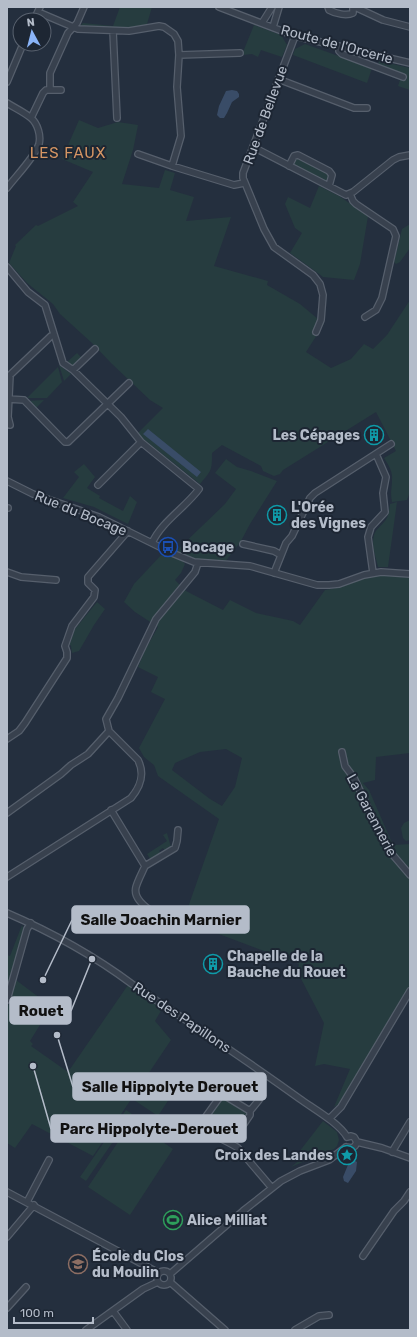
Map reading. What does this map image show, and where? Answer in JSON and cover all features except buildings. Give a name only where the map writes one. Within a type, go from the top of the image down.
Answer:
[{"type":"street","points":[[50,90],[50,73],[68,33],[77,23],[84,7]]},
{"type":"street","name":"Route de l'Orcerie","points":[[219,7],[295,36],[410,63]]},
{"type":"street","points":[[262,23],[272,7]]},
{"type":"street","points":[[273,28],[280,7]]},
{"type":"street","points":[[328,7],[329,10],[333,12],[350,15],[353,13],[354,7],[383,20],[410,27]]},
{"type":"street","points":[[39,9],[72,27],[129,31],[159,26],[164,27],[174,34],[178,41],[179,55],[176,87],[180,136],[172,166]]},
{"type":"street","points":[[268,14],[276,18]]},
{"type":"street","points":[[113,31],[117,118]]},
{"type":"street","name":"Rue de Bellevue","points":[[295,36],[243,173],[244,183],[274,248],[313,275],[320,284],[323,295],[321,320],[316,332]]},
{"type":"street","points":[[340,46],[339,50],[342,54],[403,77]]},
{"type":"street","points":[[7,82],[20,52]]},
{"type":"street","points":[[179,55],[240,53]]},
{"type":"street","points":[[278,79],[354,108],[367,108]]},
{"type":"street","points":[[31,118],[43,93],[46,90],[61,90]]},
{"type":"street","points":[[7,103],[31,118],[38,131],[39,144],[34,153],[7,188]]},
{"type":"street","points":[[253,148],[346,195],[350,194],[393,160],[410,154]]},
{"type":"street","points":[[138,154],[234,185],[244,183]]},
{"type":"street","points":[[289,166],[294,156],[298,155],[332,175],[328,186]]},
{"type":"street","points":[[350,194],[356,204],[392,230],[396,236],[382,298],[376,310],[365,317]]},
{"type":"street","points":[[7,267],[28,292],[45,305],[63,363],[73,370],[126,422],[141,442],[199,489],[167,522],[154,537],[152,543]]},
{"type":"street","points":[[10,425],[8,417],[8,399],[10,375],[51,336],[54,335]]},
{"type":"street","points":[[73,370],[96,349]]},
{"type":"street","points":[[8,399],[24,400],[65,442],[68,442],[129,383]]},
{"type":"street","points":[[98,485],[141,442]]},
{"type":"street","points":[[274,573],[286,543],[292,536],[310,498],[315,493],[391,444]]},
{"type":"street","points":[[373,573],[368,537],[372,527],[385,512],[383,493],[387,480],[376,454]]},
{"type":"street","name":"Rue du Bocage","points":[[7,481],[33,494],[100,517],[190,561],[198,563],[250,566],[317,585],[340,584],[373,573],[381,572],[410,574]]},
{"type":"street","points":[[7,739],[19,731],[25,723],[67,658],[65,646],[72,626],[94,596],[95,590],[88,583],[88,577],[128,531]]},
{"type":"street","points":[[243,544],[274,551],[281,555]]},
{"type":"street","points":[[7,877],[131,798],[137,791],[140,785],[142,773],[138,760],[109,731],[106,719],[118,698],[156,619],[195,572],[198,563]]},
{"type":"street","points":[[7,572],[21,577],[56,580]]},
{"type":"street","points":[[7,813],[88,754],[109,731]]},
{"type":"street","name":"La Garennerie","points":[[342,752],[345,766],[354,778],[378,829],[392,854],[410,875]]},
{"type":"street","points":[[111,810],[145,866]]},
{"type":"street","points":[[153,912],[145,907],[136,894],[136,887],[145,866],[175,848],[178,830]]},
{"type":"street","name":"Rue des Papillons","points":[[7,913],[31,923],[79,948],[114,970],[329,1119],[347,1137]]},
{"type":"street","points":[[7,1000],[27,929],[31,923]]},
{"type":"street","points":[[329,1119],[341,1106],[410,991]]},
{"type":"street","points":[[203,1078],[207,1083],[222,1094],[250,1111]]},
{"type":"street","points":[[222,1094],[202,1124],[205,1128],[226,1143],[231,1143],[238,1148],[272,1188]]},
{"type":"street","points":[[231,1143],[250,1115],[250,1111],[259,1100]]},
{"type":"street","points":[[392,1152],[410,1122]]},
{"type":"street","points":[[346,1147],[344,1142],[347,1137],[351,1136],[354,1137],[357,1142],[382,1148],[410,1158]]},
{"type":"street","points":[[170,1274],[272,1188],[300,1170],[329,1160],[346,1147],[352,1148],[357,1142]]},
{"type":"street","points":[[27,1202],[49,1160]]},
{"type":"street","points":[[7,1192],[34,1205],[159,1273],[164,1271],[170,1274]]},
{"type":"street","points":[[363,1256],[394,1211],[404,1201],[410,1192]]},
{"type":"street","points":[[7,1238],[34,1205]]},
{"type":"street","points":[[158,1282],[157,1277],[159,1273]]},
{"type":"street","points":[[170,1274],[170,1282]]},
{"type":"street","points":[[158,1282],[163,1285],[170,1282]]},
{"type":"street","points":[[86,1330],[143,1289],[158,1282]]},
{"type":"street","points":[[170,1282],[225,1330]]},
{"type":"street","points":[[7,1308],[26,1287]]},
{"type":"street","points":[[113,1311],[127,1330]]},
{"type":"street","points":[[295,1330],[319,1316],[329,1315]]},
{"type":"green space","points":[[120,7],[152,7],[147,24],[150,24],[132,29],[79,27],[83,23],[113,26]]},
{"type":"green space","points":[[254,25],[281,35],[287,45],[282,57],[261,50],[258,57],[252,54],[243,55]]},
{"type":"green space","points":[[305,44],[372,68],[367,83],[293,55],[295,49]]},
{"type":"green space","points":[[379,61],[410,68],[410,90],[398,86],[400,80],[377,71]]},
{"type":"green space","points":[[79,120],[98,128],[118,122],[138,125],[133,150],[122,184],[159,188],[165,170],[175,173],[170,190],[194,197],[186,221],[231,217],[214,266],[268,281],[267,285],[300,304],[324,324],[306,352],[331,368],[351,359],[364,344],[373,349],[387,335],[410,300],[410,492],[407,500],[392,502],[392,474],[389,465],[384,458],[396,451],[376,412],[283,470],[280,474],[274,476],[263,471],[261,466],[222,445],[212,453],[210,470],[200,484],[137,434],[163,408],[150,400],[60,314],[53,304],[27,283],[9,263],[16,246],[15,245],[36,225],[38,226],[78,206],[73,202],[93,172],[62,159]]},
{"type":"green space","points":[[298,158],[329,174],[327,181],[295,166],[294,164]]},
{"type":"green space","points":[[319,186],[339,196],[368,216],[360,264],[354,280],[323,277],[290,253],[302,233],[295,228],[285,204],[288,197],[310,208]]},
{"type":"green space","points":[[410,224],[410,248],[400,262],[396,264],[394,262],[402,229]]},
{"type":"green space","points":[[77,353],[82,358],[72,368],[66,363]]},
{"type":"green space","points":[[59,365],[71,374],[64,381]]},
{"type":"green space","points":[[58,367],[62,382],[47,398],[27,398]]},
{"type":"green space","points":[[44,400],[35,409],[26,401]]},
{"type":"green space","points":[[226,459],[237,467],[277,481],[241,541],[225,562],[196,560],[175,552],[225,504],[236,489],[215,473]]},
{"type":"green space","points":[[84,464],[95,477],[87,488],[100,496],[99,498],[123,511],[130,496],[137,502],[128,524],[94,507],[63,498],[79,477],[74,472]]},
{"type":"green space","points":[[397,502],[388,567],[378,567],[373,547],[374,535],[387,518],[390,504]]},
{"type":"green space","points":[[164,552],[180,558],[185,564],[181,573],[175,580],[186,591],[223,610],[230,600],[256,613],[293,621],[300,625],[325,590],[382,575],[410,578],[410,753],[376,757],[375,780],[363,783],[369,790],[393,845],[410,844],[410,986],[341,1103],[334,1107],[350,1069],[324,1064],[315,1066],[324,1023],[297,971],[299,964],[195,925],[186,913],[219,819],[158,776],[154,765],[144,757],[139,748],[165,699],[151,692],[158,677],[138,667],[145,650],[158,627],[135,612],[124,602],[134,584]],"holes":[[[226,749],[242,758],[235,787],[222,806],[210,799],[172,770],[175,763],[200,752]]]},
{"type":"green space","points":[[97,602],[105,609],[79,651],[72,653],[71,646],[68,643],[70,643],[75,629]]},
{"type":"green space","points":[[410,820],[410,840],[406,841],[403,838],[401,828],[404,823]]},
{"type":"green space","points":[[167,833],[171,847],[165,851],[163,848],[159,851],[161,854],[151,860],[147,854],[167,841],[163,835]]},
{"type":"green space","points":[[22,925],[24,930],[7,990],[7,955],[10,956]]},
{"type":"green space","points":[[16,980],[57,1011],[54,1016],[48,1012],[30,1041],[33,1044],[31,1046],[68,1072],[128,985],[162,1009],[155,1021],[171,1040],[93,1156],[32,1124],[15,1148],[7,1143],[7,1010]]},
{"type":"green space","points":[[150,1078],[173,1093],[158,1116],[134,1100]]},
{"type":"green space","points":[[223,1097],[247,1113],[242,1122],[239,1123],[235,1129],[233,1136],[226,1140],[211,1128],[208,1128],[205,1124],[205,1121],[210,1113],[213,1112],[218,1106],[217,1103]]},
{"type":"green space","points":[[126,1110],[132,1114],[86,1181],[80,1177]]},
{"type":"green space","points":[[132,1121],[173,1149],[130,1215],[88,1187]]},
{"type":"green space","points":[[323,1121],[337,1132],[339,1140],[337,1146],[334,1149],[291,1167],[301,1159],[299,1152]]},
{"type":"water","points":[[226,91],[237,91],[239,97],[232,102],[224,118],[220,118],[217,115],[219,106]]},
{"type":"water","points":[[148,429],[201,472],[197,477],[143,434]]},
{"type":"water","points":[[352,1159],[357,1162],[356,1171],[348,1183],[344,1181],[343,1177],[350,1160]]},
{"type":"place","name":"Les Cépages","points":[[374,435]]},
{"type":"place","name":"L'Orée des Vignes","points":[[277,515]]},
{"type":"place","name":"Bocage","points":[[168,547]]},
{"type":"place","name":"Rouet","points":[[92,959]]},
{"type":"place","name":"Chapelle de la Bauche du Rouet","points":[[213,964]]},
{"type":"place","name":"Salle Joachin Marnier","points":[[43,980]]},
{"type":"place","name":"Salle Hippolyte Derouet","points":[[57,1035]]},
{"type":"place","name":"Parc Hippolyte-Derouet","points":[[33,1066]]},
{"type":"place","name":"Croix des Landes","points":[[347,1155]]},
{"type":"place","name":"Alice Milliat","points":[[173,1220]]},
{"type":"place","name":"École du Clos du Moulin","points":[[78,1264]]},
{"type":"district","name":"LES FAUX","points":[[68,153]]}]
